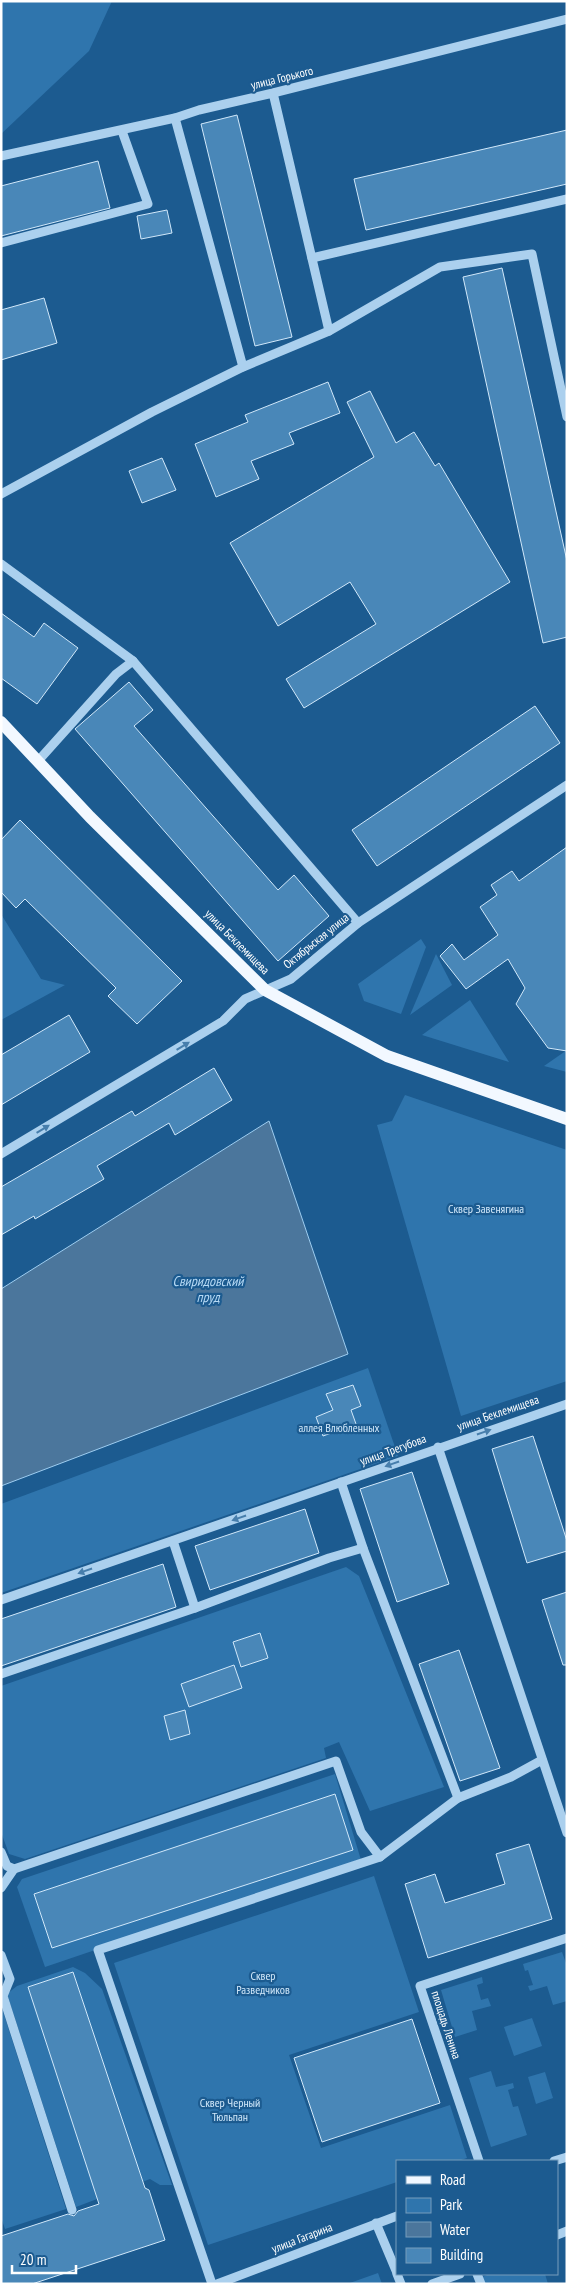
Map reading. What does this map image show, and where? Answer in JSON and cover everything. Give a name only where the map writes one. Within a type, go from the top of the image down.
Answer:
[{"type":"main road","name":"улица Беклемищева","points":[[1,722],[90,817],[265,990],[387,1056],[567,1119]]},
{"type":"street","name":"улица Горького","points":[[1,156],[122,131],[199,110],[567,19]]},
{"type":"street","points":[[273,93],[330,331]]},
{"type":"street","points":[[174,118],[243,367]]},
{"type":"street","points":[[1,243],[148,204],[122,131]]},
{"type":"street","points":[[312,258],[567,199]]},
{"type":"street","points":[[1,494],[152,412],[243,367],[330,331],[440,267],[532,254],[567,417]]},
{"type":"street","points":[[1,564],[133,661],[358,923]]},
{"type":"street","points":[[38,761],[116,674],[133,661]]},
{"type":"street","name":"Октябрьская улица","points":[[1,1154],[223,1022],[245,999],[291,979],[358,923],[565,789]]},
{"type":"street","name":"улица Беклемищева","points":[[438,1447],[567,1404]]},
{"type":"street","name":"улица Трегубова","points":[[1,1600],[438,1447],[567,1832]]},
{"type":"street","points":[[341,1482],[363,1548],[458,1798]]},
{"type":"street","points":[[173,1541],[195,1608]]},
{"type":"street","points":[[1,1674],[195,1608],[329,1558],[363,1548]]},
{"type":"street","points":[[212,2284],[98,1950],[380,1857],[458,1798],[512,1777],[542,1760]]},
{"type":"street","points":[[1,1888],[14,1869],[336,1761],[361,1832],[380,1857]]},
{"type":"street","points":[[1,1852],[6,1866],[14,1869]]},
{"type":"street","name":"площадь Ленина","points":[[479,2160],[420,1986],[567,1938]]},
{"type":"street","points":[[1,1955],[10,1979],[3,1996],[72,2210]]},
{"type":"street","name":"улица Гагарина","points":[[217,2284],[396,2216]]},
{"type":"street","points":[[376,2223],[396,2271]]},
{"type":"street","points":[[432,2284],[457,2275]]},
{"type":"green space","points":[[1,1],[112,1],[89,51],[1,134]]},
{"type":"green space","points":[[1,914],[41,979],[65,985],[1,1020]]},
{"type":"green space","points":[[421,939],[426,947],[401,1014],[364,1001],[358,984]]},
{"type":"green space","points":[[436,954],[452,985],[410,1015]]},
{"type":"green space","points":[[470,1000],[509,1062],[422,1035]]},
{"type":"green space","points":[[567,1050],[567,1072],[544,1066]]},
{"type":"green space","name":"Сквер Завенягина","points":[[405,1095],[567,1150],[567,1381],[461,1416],[377,1125],[392,1121]]},
{"type":"green space","name":"аллея Влюбленных","points":[[368,1368],[398,1456],[1,1593],[1,1504]]},
{"type":"green space","points":[[346,1567],[359,1576],[444,1787],[370,1811],[339,1742],[324,1748],[326,1758],[25,1859],[9,1854],[1,1832],[1,1686]]},
{"type":"green space","points":[[335,1774],[361,1860],[45,1967],[17,1887],[22,1879]]},
{"type":"green space","points":[[374,1876],[419,2012],[289,2055],[321,2148],[450,2105],[467,2158],[461,2160],[396,2160],[396,2182],[208,2245],[114,1963]]},
{"type":"green space","points":[[562,1952],[567,1966],[567,2001],[553,2005],[547,1986],[530,1991],[528,1986],[533,1985],[528,1970],[525,1971],[523,1964]]},
{"type":"green space","points":[[73,1967],[85,1973],[102,1989],[172,2185],[160,2185],[150,2179],[76,2207],[7,1994],[17,1986]]},
{"type":"green space","points":[[482,1977],[483,1983],[477,1985],[481,2000],[488,1998],[491,2006],[472,2011],[477,2030],[455,2037],[441,1990]]},
{"type":"green space","points":[[1,2005],[66,2209],[5,2229],[1,2217]]},
{"type":"green space","points":[[532,2018],[542,2046],[514,2056],[504,2027]]},
{"type":"green space","points":[[491,2071],[496,2087],[513,2083],[514,2088],[508,2090],[513,2107],[518,2106],[527,2135],[491,2147],[469,2078]]},
{"type":"green space","points":[[545,2072],[553,2098],[536,2104],[528,2077]]},
{"type":"green space","points":[[378,2273],[382,2284],[347,2284]]},
{"type":"green space","points":[[487,2275],[545,2275],[548,2284],[485,2284],[482,2277]]},
{"type":"water","name":"Свиридовский пруд","points":[[269,1121],[348,1354],[1,1486],[1,1289]]},
{"type":"building","points":[[237,115],[292,337],[255,346],[201,124]]},
{"type":"building","points":[[567,130],[567,184],[366,230],[354,179]]},
{"type":"building","points":[[98,161],[110,208],[1,236],[1,186]]},
{"type":"building","points":[[167,210],[172,233],[141,239],[137,216]]},
{"type":"building","points":[[502,268],[567,561],[567,637],[543,643],[463,277]]},
{"type":"building","points":[[44,298],[57,343],[1,360],[1,310]]},
{"type":"building","points":[[328,382],[340,413],[289,433],[294,444],[251,461],[259,479],[216,497],[195,444],[248,422],[245,415]]},
{"type":"building","points":[[370,391],[396,443],[414,432],[435,466],[439,463],[510,582],[304,708],[286,679],[376,624],[350,582],[278,626],[230,543],[374,457],[347,402]]},
{"type":"building","points":[[162,458],[176,490],[142,503],[129,471]]},
{"type":"building","points":[[1,613],[34,637],[44,623],[78,648],[37,704],[1,678]]},
{"type":"building","points":[[129,682],[153,710],[134,726],[278,890],[294,875],[329,916],[278,961],[75,729]]},
{"type":"building","points":[[535,706],[560,743],[377,866],[352,830]]},
{"type":"building","points":[[20,820],[182,981],[137,1024],[108,996],[116,988],[25,899],[16,908],[1,892],[1,840]]},
{"type":"building","points":[[567,847],[567,1051],[548,1048],[516,1004],[525,988],[508,959],[466,989],[440,956],[452,944],[464,960],[498,935],[480,907],[497,895],[491,885],[512,871],[519,881]]},
{"type":"building","points":[[69,1015],[90,1052],[1,1105],[1,1055]]},
{"type":"building","points":[[214,1068],[232,1100],[175,1135],[169,1123],[97,1166],[104,1179],[35,1219],[34,1216],[1,1235],[1,1187],[132,1111],[135,1116]]},
{"type":"building","points":[[353,1385],[361,1406],[351,1410],[356,1424],[323,1436],[316,1417],[333,1410],[326,1394]]},
{"type":"building","points":[[533,1436],[567,1541],[567,1551],[527,1563],[492,1449]]},
{"type":"building","points":[[412,1472],[449,1584],[397,1602],[360,1489]]},
{"type":"building","points":[[305,1509],[319,1553],[210,1590],[195,1546]]},
{"type":"building","points":[[163,1564],[176,1607],[1,1666],[1,1619]]},
{"type":"building","points":[[567,1592],[567,1665],[563,1665],[542,1600]]},
{"type":"building","points":[[260,1633],[268,1658],[241,1667],[233,1642]]},
{"type":"building","points":[[459,1650],[500,1768],[460,1781],[419,1664]]},
{"type":"building","points":[[234,1665],[242,1688],[189,1707],[181,1684]]},
{"type":"building","points":[[185,1710],[190,1734],[170,1740],[164,1716]]},
{"type":"building","points":[[335,1794],[353,1850],[52,1948],[34,1894]]},
{"type":"building","points":[[529,1844],[552,1919],[428,1958],[405,1884],[435,1874],[445,1903],[505,1884],[496,1854]]},
{"type":"building","points":[[73,1972],[145,2188],[149,2190],[165,2240],[32,2284],[1,2284],[1,2236],[68,2214],[74,2216],[78,2211],[99,2204],[28,1987]]},
{"type":"building","points":[[412,2019],[440,2103],[322,2142],[294,2058]]},
{"type":"park label","name":"Сквер Разведчиков","points":[[263,1983]]},
{"type":"park label","name":"Сквер Черный Тюльпан","points":[[230,2110]]}]
